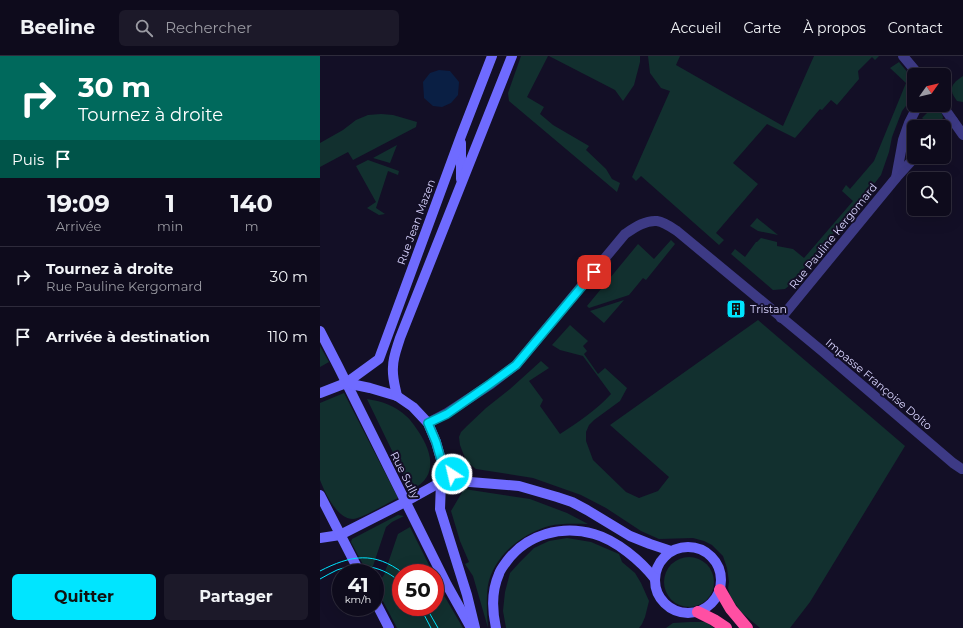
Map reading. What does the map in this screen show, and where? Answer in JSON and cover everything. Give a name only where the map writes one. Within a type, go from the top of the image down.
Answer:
[{"type":"highway","points":[[720,590],[731,609],[747,628]]},
{"type":"highway","points":[[698,612],[726,628]]},
{"type":"main road","name":"Rue Jean Mazen","points":[[346,384],[379,359],[492,56]]},
{"type":"main road","points":[[397,396],[393,378],[393,367],[400,338],[512,56]]},
{"type":"main road","points":[[461,136],[461,185]]},
{"type":"main road","name":"Rue Sully","points":[[320,331],[447,585],[471,628]]},
{"type":"main road","points":[[320,393],[346,384],[370,388],[397,396],[413,407],[428,423],[436,442],[442,463],[440,509],[467,595],[475,628]]},
{"type":"main road","points":[[442,463],[452,474],[462,481],[519,486],[557,497],[587,510],[630,536],[671,551]]},
{"type":"main road","points":[[320,538],[340,535],[441,482]]},
{"type":"main road","points":[[320,495],[355,564]]},
{"type":"main road","points":[[496,628],[493,609],[493,596],[499,573],[512,555],[523,545],[550,533],[576,531],[596,534],[624,549],[647,569],[655,579]]},
{"type":"main road","points":[[688,546],[697,548],[705,551],[717,564],[721,572],[722,581],[720,590],[712,604],[705,609],[688,614],[678,612],[670,608],[662,601],[656,591],[656,570],[664,556],[671,551],[688,546]]},
{"type":"main road","points":[[383,616],[389,628]]},
{"type":"street","points":[[903,56],[913,68]]},
{"type":"street","name":"Rue Pauline Kergomard","points":[[896,178],[903,140],[914,112]]},
{"type":"street","points":[[947,112],[963,135]]},
{"type":"street","name":"Rue Pauline Kergomard","points":[[781,318],[909,164]]},
{"type":"street","points":[[428,423],[447,414],[516,365],[625,234],[635,227],[647,222],[657,221],[677,231],[781,318]]},
{"type":"street","name":"Impasse Françoise Dolto","points":[[781,318],[962,468]]},
{"type":"green space","points":[[521,56],[548,56],[527,97],[544,107],[540,114],[553,125],[589,146],[586,150],[606,169],[612,179],[620,183],[617,192],[509,101],[508,93]]},
{"type":"green space","points":[[549,56],[640,56],[640,62],[634,85],[623,101],[615,90]]},
{"type":"green space","points":[[648,56],[680,56],[676,65],[783,126],[814,56],[879,56],[875,60],[872,57],[858,71],[859,79],[837,105],[831,100],[822,110],[820,109],[795,138],[767,124],[733,163],[758,184],[716,233],[724,240],[719,245],[641,176],[636,181],[632,177],[670,91],[661,88],[650,73]]},
{"type":"green space","points":[[899,62],[907,72],[907,104],[902,111],[892,137],[889,152],[881,175],[790,285],[785,289],[773,290],[731,254],[735,249],[745,257],[756,242],[761,238],[777,242],[777,246],[793,249],[804,258],[853,201],[842,191],[846,185],[850,189],[874,161],[906,83],[890,68]]},
{"type":"green space","points":[[963,76],[963,102],[957,101],[954,97],[952,87],[953,84]]},
{"type":"green space","points":[[928,112],[941,112],[943,118],[941,120],[924,120],[922,118]]},
{"type":"green space","points":[[368,115],[393,115],[417,122],[416,127],[353,160],[348,152],[320,167],[320,143],[343,130],[356,120]]},
{"type":"green space","points":[[397,145],[390,163],[373,158]]},
{"type":"green space","points":[[368,160],[399,171],[398,175],[388,171],[376,208],[385,214],[379,215],[367,208],[376,202],[356,166]]},
{"type":"green space","points":[[757,218],[778,235],[758,231],[750,226]]},
{"type":"green space","points":[[671,240],[675,244],[646,280],[643,278],[629,295],[589,308],[587,306],[638,244],[654,259]]},
{"type":"green space","points":[[624,300],[604,323],[590,311]]},
{"type":"green space","points":[[758,320],[905,446],[810,602],[790,628],[760,628],[741,612],[730,596],[727,568],[723,556],[712,545],[693,538],[659,539],[641,531],[606,508],[581,495],[533,478],[476,469],[467,462],[460,445],[459,437],[461,432],[486,408],[541,361],[549,368],[529,381],[543,400],[540,406],[560,434],[594,410],[611,394],[583,356],[560,350],[552,345],[570,325],[588,341],[583,346],[587,351],[584,354],[598,374],[605,368],[627,388],[620,401],[589,425],[586,432],[586,441],[593,460],[626,492],[639,498],[658,491],[669,477],[610,425]]},
{"type":"green space","points":[[320,346],[329,362],[320,367]]},
{"type":"green space","points":[[344,393],[398,498],[353,519],[347,518],[337,510],[328,498],[320,480],[320,403]]},
{"type":"green space","points":[[367,399],[388,404],[402,412],[413,423],[426,445],[429,453],[430,470],[427,477],[411,490]]},
{"type":"green space","points":[[464,489],[530,499],[567,513],[588,524],[564,524],[549,526],[528,535],[510,548],[496,565],[491,574],[488,585],[487,601],[488,628],[473,576],[465,564],[469,562],[460,541],[451,511]]},
{"type":"green space","points":[[398,515],[404,516],[386,527],[374,564],[363,564],[351,542],[352,539]]},
{"type":"green space","points":[[410,527],[428,564],[392,564],[392,616],[444,616],[444,595],[463,628],[397,628],[384,603],[384,575],[398,534]]},
{"type":"green space","points":[[567,538],[591,542],[619,554],[622,562],[635,573],[649,601],[645,617],[639,628],[506,628],[503,611],[505,592],[510,573],[534,548],[549,541]]},
{"type":"green space","points":[[684,557],[694,557],[707,564],[714,577],[714,587],[707,600],[694,607],[684,607],[675,603],[668,596],[664,587],[664,577],[668,568],[675,561]]},
{"type":"green space","points":[[706,622],[714,628],[666,628],[673,623]]},
{"type":"water","points":[[439,70],[450,71],[459,82],[458,95],[451,103],[442,107],[433,106],[424,98],[423,82],[430,73]]},
{"type":"tram line","points":[[320,571],[342,561],[362,558],[372,558],[392,566]]},
{"type":"tram line","points":[[320,579],[337,570],[354,566],[379,569],[392,576]]},
{"type":"tram line","points":[[425,616],[431,628]]},
{"type":"tram line","points":[[431,616],[438,628]]},
{"type":"place","name":"Tristan","points":[[736,309]]},
{"type":"route","points":[[452,474],[442,463],[436,442],[428,423],[447,414],[516,365],[594,272]]}]
